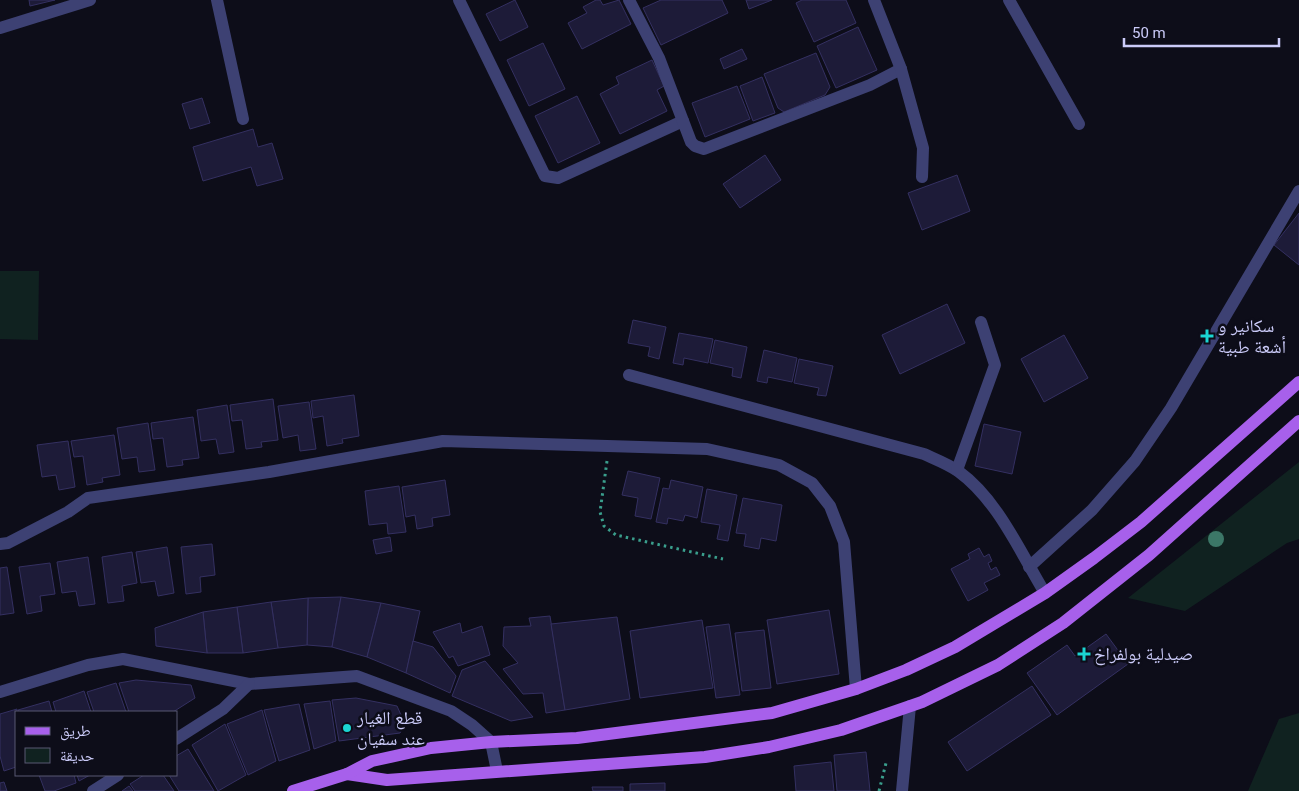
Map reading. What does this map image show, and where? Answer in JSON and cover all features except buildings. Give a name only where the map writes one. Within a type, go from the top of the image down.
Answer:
[{"type":"main road","points":[[293,791],[347,774],[372,761],[432,748],[491,742],[577,738],[772,713],[856,689],[906,670],[956,647],[1045,593],[1141,522],[1299,382]]},
{"type":"main road","points":[[347,774],[387,780],[704,757],[741,752],[841,730],[910,706],[998,665],[1063,623],[1149,555],[1299,421]]},
{"type":"street","points":[[0,28],[90,0]]},
{"type":"street","points":[[217,0],[243,119]]},
{"type":"street","points":[[459,0],[545,176],[558,178],[683,121]]},
{"type":"street","points":[[629,0],[659,58],[694,146],[704,149],[870,85],[901,69]]},
{"type":"street","points":[[874,0],[901,69],[923,148],[922,176]]},
{"type":"street","points":[[1009,0],[1079,124]]},
{"type":"street","points":[[1029,566],[1092,510],[1135,461],[1171,408],[1299,191]]},
{"type":"street","points":[[957,470],[995,365],[981,322]]},
{"type":"street","points":[[629,375],[924,454],[957,470],[993,508],[1045,593]]},
{"type":"street","points":[[0,544],[17,538],[88,498],[269,472],[444,442],[707,449],[779,466],[812,483],[830,506],[844,542],[856,689]]},
{"type":"street","points":[[0,692],[88,665],[123,659],[249,684],[357,676],[451,711],[472,724],[491,742],[498,771]]},
{"type":"street","points":[[178,737],[223,709],[249,684]]},
{"type":"street","points":[[902,791],[910,706]]},
{"type":"street","points":[[93,791],[116,776]]},
{"type":"path","points":[[610,445],[600,512],[604,526],[616,535],[723,559]]},
{"type":"green space","points":[[0,271],[39,271],[38,340],[0,339]]},
{"type":"green space","points":[[1299,462],[1299,539],[1287,543],[1185,611],[1128,598]]},
{"type":"green space","points":[[1299,713],[1299,791],[1248,791],[1279,719]]},
{"type":"place","name":"سكانير و أشعة طبية","points":[[1207,336]]},
{"type":"place","name":"صيدلية بولفراخ","points":[[1084,654]]},
{"type":"place","name":"قطع الغيار عند سفيان","points":[[347,728]]}]
